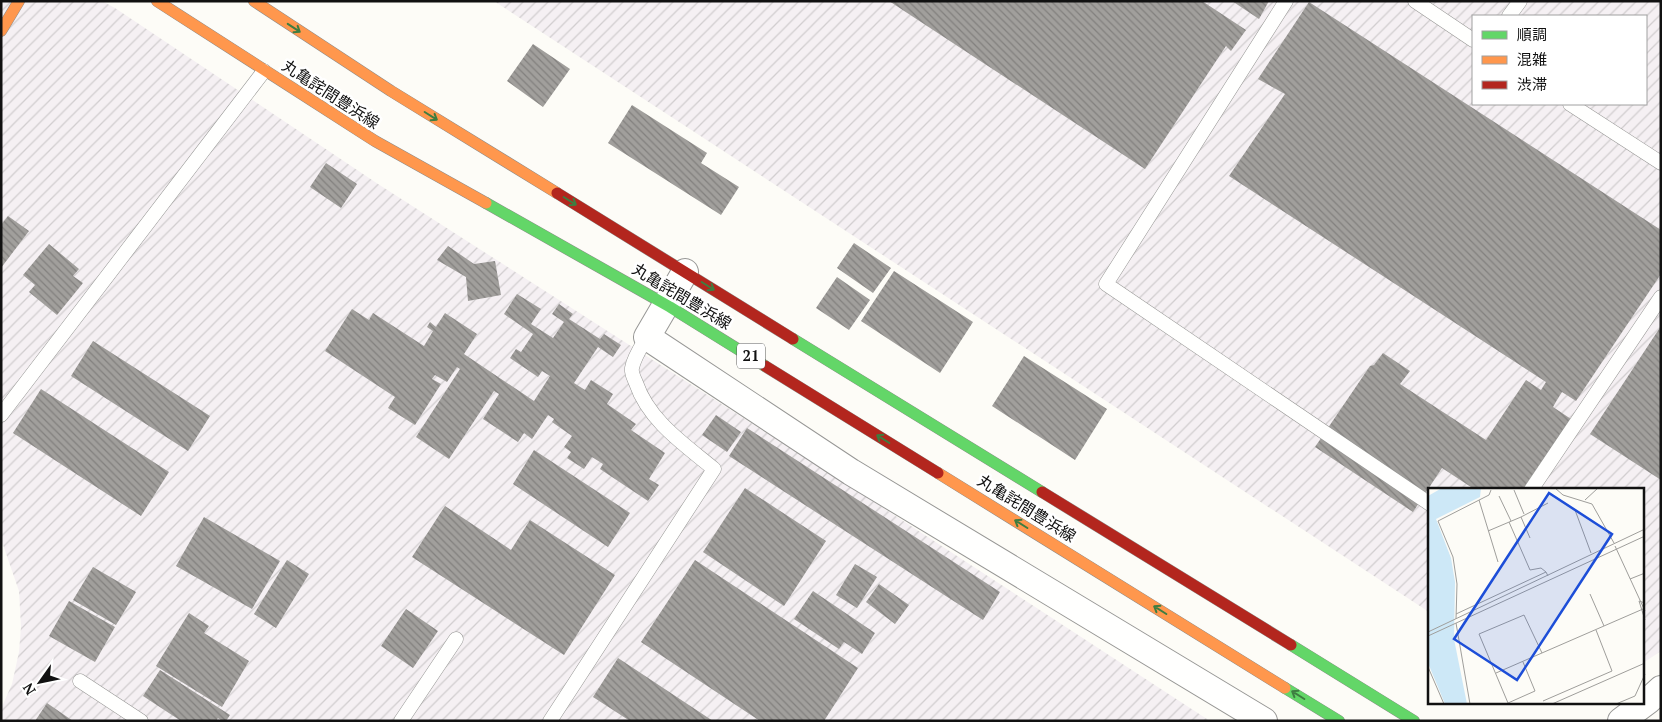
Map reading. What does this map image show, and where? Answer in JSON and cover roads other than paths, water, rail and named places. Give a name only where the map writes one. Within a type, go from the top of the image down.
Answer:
[{"type":"main road","points":[[1,31],[19,1]]},
{"type":"main road","name":"丸亀詫間豊浜線","points":[[157,1],[375,141],[666,304],[1339,721]]},
{"type":"main road","name":"丸亀詫間豊浜線","points":[[254,1],[391,91],[1414,721]]},
{"type":"street","points":[[685,272],[647,337],[851,472],[1264,721]]},
{"type":"street","points":[[1644,704],[1661,689]]},
{"type":"street","points":[[1621,721],[1644,704]]},
{"type":"lane","points":[[1286,1],[1106,284],[1428,503]]},
{"type":"lane","points":[[1415,1],[1472,39]]},
{"type":"lane","points":[[1510,15],[1520,1]]},
{"type":"lane","points":[[1,415],[264,71]]},
{"type":"lane","points":[[1572,105],[1661,163]]},
{"type":"lane","points":[[1532,488],[1661,297]]},
{"type":"lane","points":[[550,721],[714,470],[674,437],[656,419],[641,398],[631,370],[636,355],[647,337]]},
{"type":"lane","points":[[401,721],[456,639]]},
{"type":"lane","points":[[80,681],[141,721]]}]
